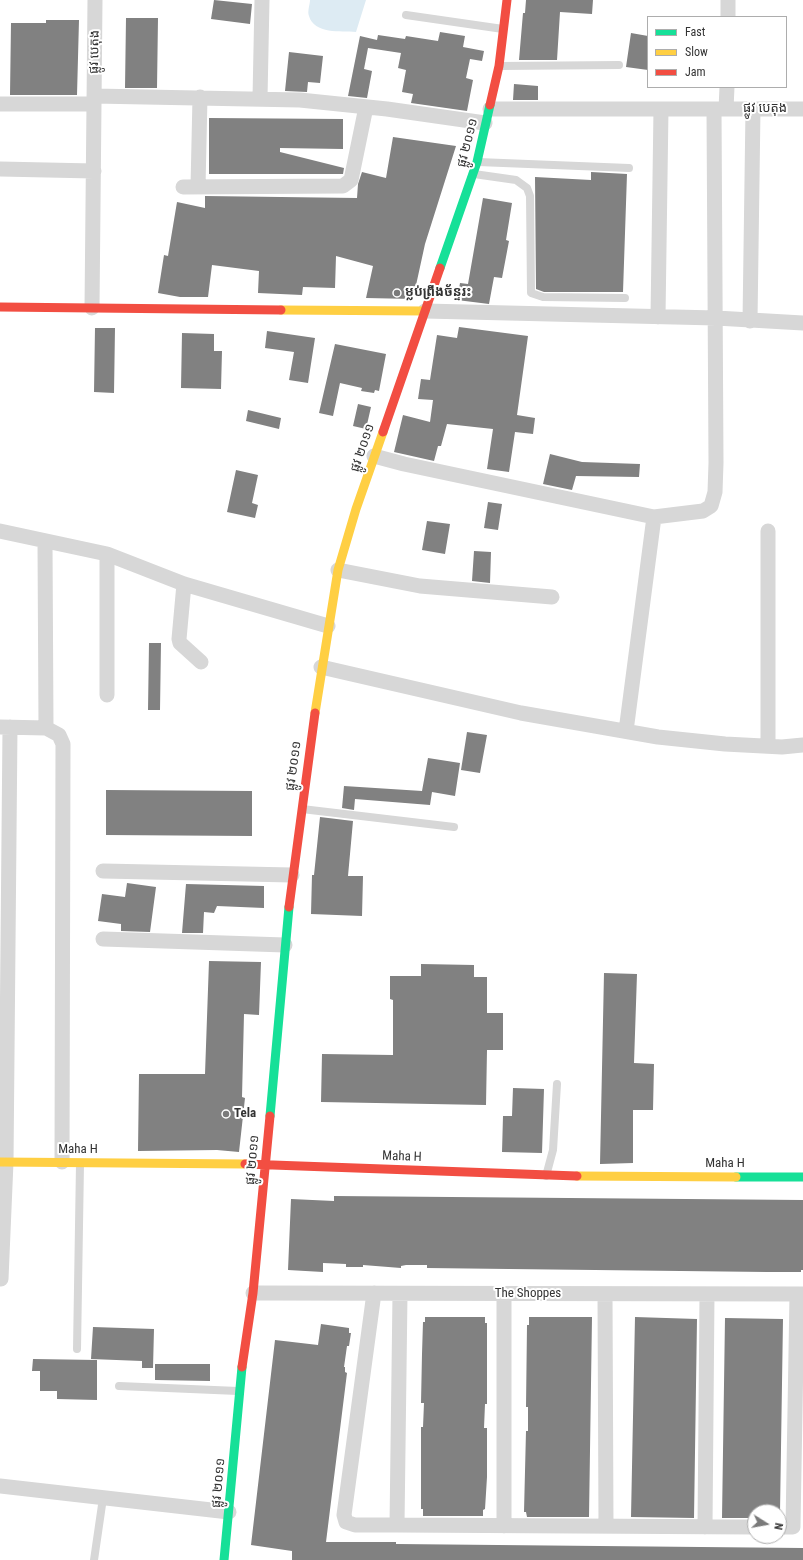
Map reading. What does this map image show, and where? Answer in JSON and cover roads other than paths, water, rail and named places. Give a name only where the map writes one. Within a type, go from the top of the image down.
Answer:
[{"type":"main road","name":"ផ្លូវ ២០១១","points":[[224,1560],[239,1391],[253,1293],[292,875],[321,667],[338,570],[374,456],[477,162],[500,66],[507,0]]},
{"type":"main road","points":[[0,307],[425,311]]},
{"type":"main road","name":"Maha H","points":[[3,1162],[265,1164],[546,1176],[803,1177]]},
{"type":"street","name":"ផ្លូវ បេតុង","points":[[92,308],[95,0]]},
{"type":"street","points":[[260,98],[262,0]]},
{"type":"street","points":[[728,0],[728,16]]},
{"type":"street","points":[[374,456],[404,464],[654,517],[703,511],[711,506],[715,492],[716,318],[720,109],[727,88]]},
{"type":"street","name":"ផ្លូវ បេតុង","points":[[0,104],[200,97],[260,98],[487,116],[661,109],[803,109]]},
{"type":"street","points":[[198,187],[200,97]]},
{"type":"street","points":[[183,187],[344,186],[351,180],[366,107]]},
{"type":"street","points":[[658,317],[661,109]]},
{"type":"street","points":[[750,321],[753,109]]},
{"type":"street","points":[[0,169],[94,171]]},
{"type":"street","points":[[425,311],[716,318],[803,323]]},
{"type":"street","points":[[626,731],[654,517]]},
{"type":"street","points":[[0,531],[45,542],[107,554],[184,584],[328,626]]},
{"type":"street","points":[[768,531],[768,746]]},
{"type":"street","points":[[45,542],[46,728]]},
{"type":"street","points":[[107,554],[107,696]]},
{"type":"street","points":[[338,570],[420,586],[552,598]]},
{"type":"street","points":[[184,584],[179,639],[180,643],[201,662]]},
{"type":"street","points":[[321,667],[521,713],[626,731],[688,740],[768,746],[803,745]]},
{"type":"street","points":[[1,1279],[5,727],[46,728],[59,734],[63,744],[62,1162]]},
{"type":"street","points":[[103,871],[292,875]]},
{"type":"street","points":[[103,939],[285,945]]},
{"type":"street","name":"The Shoppes","points":[[253,1293],[800,1294]]},
{"type":"street","points":[[374,1293],[344,1515],[346,1522],[355,1525],[747,1527]]},
{"type":"street","points":[[397,1525],[400,1294]]},
{"type":"street","points":[[504,1294],[504,1526]]},
{"type":"street","points":[[605,1294],[606,1526]]},
{"type":"street","points":[[705,1527],[707,1294]]},
{"type":"street","points":[[787,1527],[793,1527],[800,1294]]},
{"type":"street","points":[[0,1486],[229,1512]]},
{"type":"lane","points":[[406,15],[504,29]]},
{"type":"lane","points":[[500,66],[619,65]]},
{"type":"lane","points":[[477,162],[629,168]]},
{"type":"lane","points":[[473,174],[516,180],[526,188],[530,196],[531,293],[543,297],[625,298]]},
{"type":"lane","points":[[301,809],[454,827]]},
{"type":"lane","points":[[546,1176],[553,1150],[557,1084]]},
{"type":"lane","points":[[77,1349],[80,1162]]},
{"type":"lane","points":[[119,1386],[239,1391]]},
{"type":"lane","points":[[94,1560],[102,1498]]},
{"type":"place","name":"ម្លប់ព្រីងច័ន្ទរះ","points":[[397,293]]},
{"type":"place","name":"Tela","points":[[226,1114]]}]
